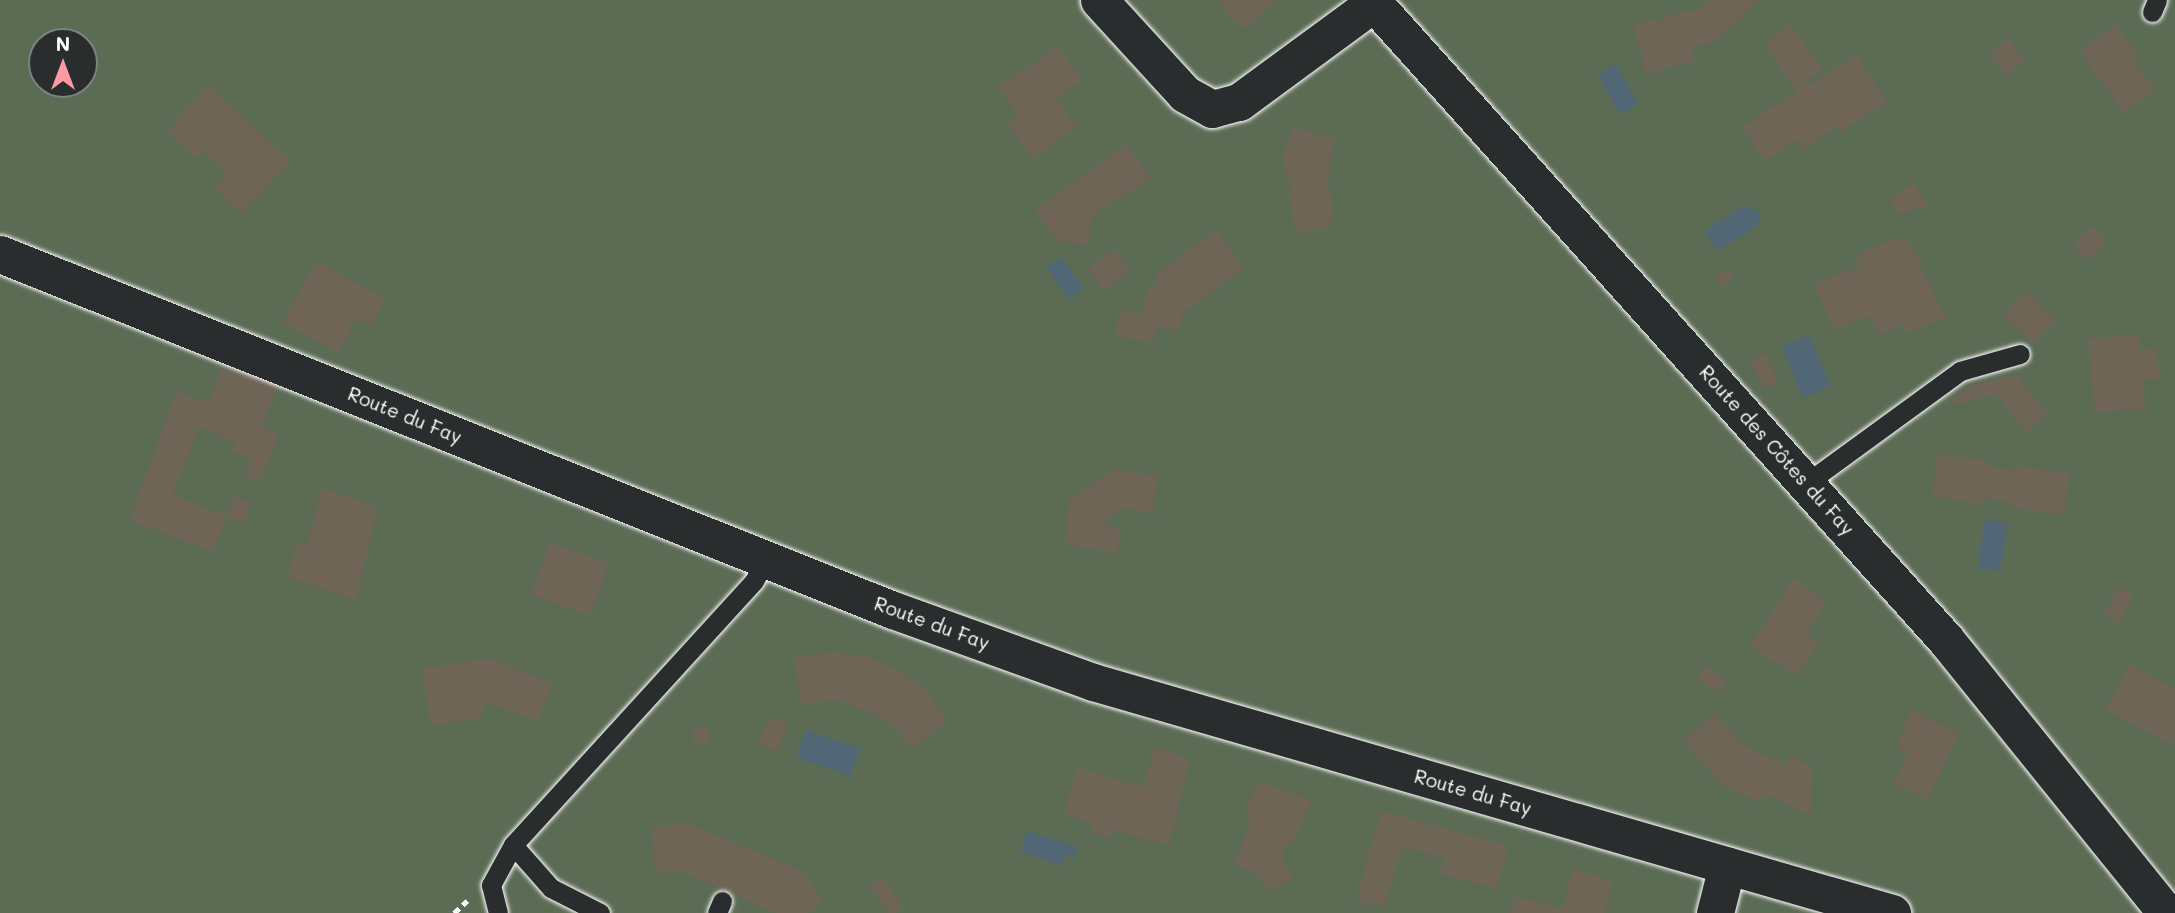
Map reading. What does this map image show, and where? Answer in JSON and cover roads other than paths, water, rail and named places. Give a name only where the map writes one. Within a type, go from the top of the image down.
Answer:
[{"type":"street","points":[[1099,0],[1185,94],[1212,109],[1239,102],[1373,2]]},
{"type":"street","name":"Route des Côtes du Fay","points":[[1373,2],[1808,482],[1946,640],[2167,902]]},
{"type":"street","name":"Route du Fay","points":[[0,254],[766,559],[1093,682],[1892,913]]},
{"type":"street","points":[[1715,913],[1727,866]]},
{"type":"lane","points":[[1808,482],[1961,371],[1998,356],[2020,354]]},
{"type":"lane","points":[[498,913],[491,885],[513,845],[754,581],[766,559]]},
{"type":"lane","points":[[513,845],[551,888],[600,913]]},
{"type":"water","points":[[1616,64],[1638,104],[1620,114],[1598,74]]},
{"type":"water","points":[[1745,205],[1760,213],[1758,225],[1717,251],[1705,231]]},
{"type":"water","points":[[1061,258],[1084,288],[1069,299],[1047,269]]},
{"type":"water","points":[[1809,335],[1831,387],[1803,398],[1781,347]]},
{"type":"water","points":[[1984,520],[2007,523],[2001,571],[1978,569]]},
{"type":"water","points":[[806,730],[860,749],[850,776],[797,757]]},
{"type":"water","points":[[1027,831],[1078,847],[1075,858],[1065,856],[1062,865],[1021,852]]}]
